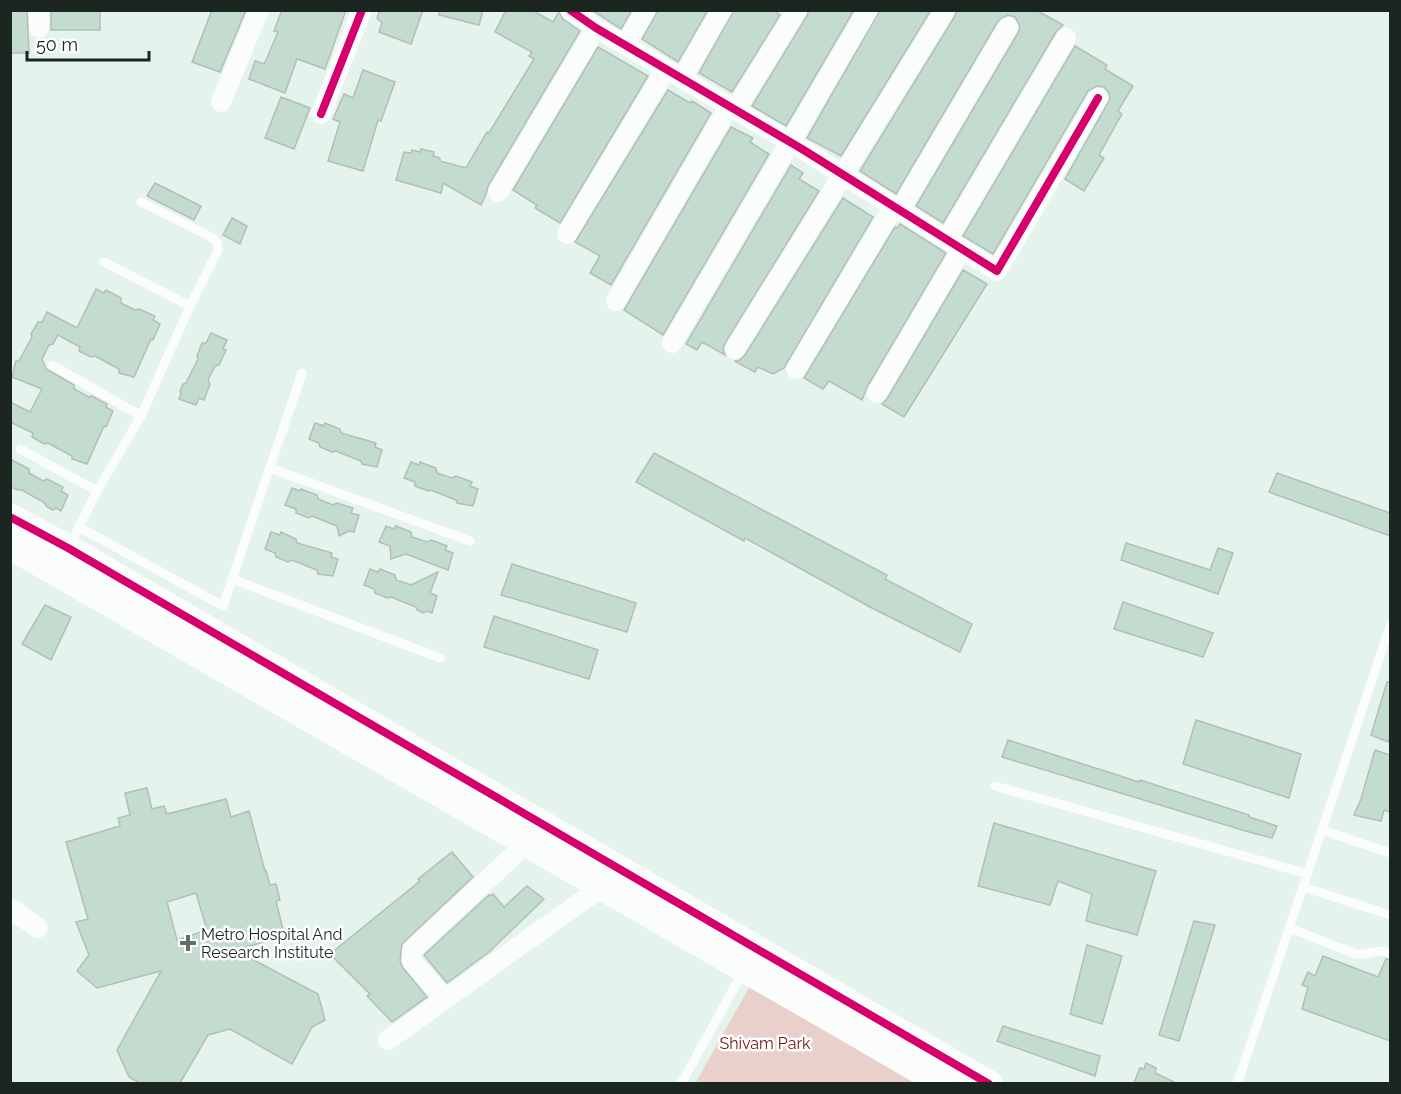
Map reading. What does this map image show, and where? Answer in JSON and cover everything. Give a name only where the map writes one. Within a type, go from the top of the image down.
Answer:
[{"type":"street","points":[[221,102],[259,10]]},
{"type":"street","points":[[321,114],[362,10]]},
{"type":"street","points":[[570,10],[596,28],[792,143],[997,271],[1098,98]]},
{"type":"street","points":[[625,45],[646,10]]},
{"type":"street","points":[[567,234],[674,74],[722,10]]},
{"type":"street","points":[[616,301],[732,108],[797,10]]},
{"type":"street","points":[[672,343],[792,143],[868,10]]},
{"type":"street","points":[[735,349],[842,174],[908,74],[945,10]]},
{"type":"street","points":[[796,369],[1008,27]]},
{"type":"street","points":[[498,192],[596,28]]},
{"type":"street","points":[[878,393],[954,244],[1066,38]]},
{"type":"street","points":[[10,517],[74,538],[892,1040],[944,1083]]},
{"type":"street","points":[[10,546],[745,969],[892,1040],[989,1083]]},
{"type":"street","points":[[444,999],[412,961],[412,951],[527,843]]},
{"type":"street","points":[[388,1040],[603,886]]},
{"type":"street","points":[[10,908],[39,928]]},
{"type":"lane","points":[[141,202],[213,238],[217,242],[218,250],[190,306],[141,416],[97,491],[74,538],[223,606],[302,374]]},
{"type":"lane","points":[[104,262],[190,306]]},
{"type":"lane","points":[[52,365],[141,416]]},
{"type":"lane","points":[[20,449],[97,491]]},
{"type":"lane","points":[[270,468],[470,541]]},
{"type":"lane","points":[[232,579],[440,658]]},
{"type":"lane","points":[[1237,1083],[1390,627]]},
{"type":"lane","points":[[995,786],[1308,874]]},
{"type":"lane","points":[[1322,830],[1390,853]]},
{"type":"lane","points":[[1303,887],[1390,915]]},
{"type":"lane","points":[[1289,928],[1356,954],[1381,950],[1390,953]]},
{"type":"lane","points":[[681,1083],[745,969]]},
{"type":"green space","name":"Shivam Park","points":[[750,986],[914,1083],[695,1084]]},
{"type":"building","points":[[10,10],[27,10],[29,53],[10,53]]},
{"type":"building","points":[[51,10],[100,10],[100,30],[51,30]]},
{"type":"building","points":[[212,10],[246,10],[220,72],[192,62]]},
{"type":"building","points":[[282,10],[346,10],[325,69],[297,59],[285,93],[249,79],[255,61],[264,64],[267,58],[278,32],[274,31]]},
{"type":"building","points":[[380,10],[423,10],[411,44],[379,32],[382,23],[377,18]]},
{"type":"building","points":[[440,10],[483,10],[479,25],[439,15]]},
{"type":"building","points":[[506,10],[532,10],[553,22],[559,12],[563,19],[580,31],[488,186],[481,205],[443,183],[441,193],[396,180],[404,152],[411,153],[412,150],[420,152],[421,149],[434,152],[433,156],[440,158],[440,161],[466,168],[487,132],[489,133],[534,59],[529,56],[532,52],[495,32]]},
{"type":"building","points":[[592,10],[632,10],[621,29]]},
{"type":"building","points":[[658,10],[708,10],[678,62],[642,39]]},
{"type":"building","points":[[734,10],[773,10],[780,15],[732,92],[699,73]]},
{"type":"building","points":[[809,10],[854,10],[786,126],[752,106]]},
{"type":"building","points":[[880,10],[931,10],[841,156],[807,138]]},
{"type":"building","points":[[957,10],[1036,10],[1063,25],[1056,32],[943,223],[916,206],[1018,33],[1020,27],[1015,17],[1008,15],[998,21],[896,194],[860,171]]},
{"type":"building","points":[[1075,46],[1107,65],[1105,69],[1133,86],[1118,111],[1122,114],[1099,155],[1104,158],[1084,191],[1065,179],[1110,99],[1104,87],[1097,86],[1088,91],[993,254],[963,236]]},
{"type":"building","points":[[598,47],[648,76],[560,223],[535,208],[537,205],[513,190]]},
{"type":"building","points":[[363,70],[395,82],[381,121],[378,120],[363,171],[328,161],[340,122],[333,119],[344,94],[353,98]]},
{"type":"building","points":[[668,90],[711,113],[611,285],[590,273],[600,256],[575,242]]},
{"type":"building","points":[[281,97],[310,108],[294,149],[265,138]]},
{"type":"building","points":[[731,127],[753,138],[750,142],[769,154],[663,335],[624,310]]},
{"type":"building","points":[[791,165],[803,173],[799,179],[819,191],[725,343],[723,349],[725,355],[702,342],[697,350],[686,344]]},
{"type":"building","points":[[155,183],[201,206],[194,220],[147,196]]},
{"type":"building","points":[[843,198],[873,217],[784,368],[773,374],[758,367],[755,372],[736,362],[745,355]]},
{"type":"building","points":[[232,218],[247,226],[240,244],[223,235]]},
{"type":"building","points":[[900,224],[946,253],[867,387],[862,400],[829,381],[823,389],[804,378],[895,227],[897,228]]},
{"type":"building","points":[[963,270],[987,284],[904,417],[882,404]]},
{"type":"building","points":[[96,289],[104,293],[106,290],[121,298],[121,303],[155,316],[153,320],[160,324],[134,377],[119,373],[119,369],[95,356],[91,357],[79,351],[80,347],[58,335],[53,344],[49,345],[42,359],[46,369],[74,385],[74,389],[107,404],[106,407],[113,411],[87,464],[72,459],[72,456],[48,443],[44,444],[32,437],[33,433],[10,422],[10,402],[30,412],[42,389],[12,377],[16,361],[19,361],[38,322],[42,322],[47,312],[77,328]]},
{"type":"building","points":[[211,333],[227,340],[223,349],[226,350],[208,380],[210,384],[204,400],[199,398],[196,405],[179,399],[180,391],[198,359],[202,343],[206,343]]},
{"type":"building","points":[[315,423],[324,426],[325,423],[340,429],[341,433],[376,443],[375,447],[382,450],[377,467],[362,464],[361,461],[320,447],[319,443],[309,439]]},
{"type":"building","points":[[654,453],[887,575],[885,579],[972,624],[960,652],[870,607],[745,538],[744,541],[636,482]]},
{"type":"building","points":[[10,459],[29,469],[29,473],[43,481],[47,479],[63,487],[61,491],[68,495],[61,511],[56,508],[53,510],[22,490],[10,487]]},
{"type":"building","points":[[411,462],[419,465],[420,462],[436,468],[437,473],[452,478],[456,476],[472,482],[470,486],[478,489],[473,506],[457,503],[456,500],[415,486],[415,482],[404,478]]},
{"type":"building","points":[[1277,473],[1390,513],[1390,536],[1269,492]]},
{"type":"building","points":[[292,488],[317,495],[318,499],[333,505],[337,503],[353,508],[351,513],[359,515],[354,532],[349,531],[339,536],[337,526],[312,516],[309,518],[296,513],[296,509],[285,505]]},
{"type":"building","points":[[386,526],[394,529],[396,526],[411,532],[412,537],[427,542],[431,540],[447,546],[445,550],[453,553],[448,570],[406,554],[391,559],[390,546],[379,542]]},
{"type":"building","points":[[271,532],[280,535],[281,532],[296,539],[297,543],[332,553],[331,557],[338,559],[333,576],[318,574],[317,570],[292,560],[288,562],[276,557],[275,553],[265,549]]},
{"type":"building","points":[[1126,543],[1210,570],[1218,548],[1233,553],[1218,594],[1121,560]]},
{"type":"building","points":[[512,564],[636,603],[627,632],[501,595]]},
{"type":"building","points":[[370,569],[378,572],[380,569],[395,575],[396,580],[411,585],[438,572],[430,593],[437,596],[432,613],[427,611],[424,613],[416,607],[375,593],[374,589],[364,585]]},
{"type":"building","points":[[1123,602],[1213,633],[1203,657],[1114,629]]},
{"type":"building","points":[[45,605],[71,617],[51,660],[22,644]]},
{"type":"building","points":[[494,616],[598,650],[589,679],[484,647]]},
{"type":"building","points":[[1387,682],[1390,682],[1388,742],[1371,735]]},
{"type":"building","points":[[1196,720],[1301,754],[1289,798],[1183,764]]},
{"type":"building","points":[[1008,740],[1139,782],[1140,780],[1277,826],[1272,838],[1002,757]]},
{"type":"building","points":[[1375,750],[1390,755],[1390,812],[1384,810],[1381,821],[1354,815]]},
{"type":"building","points":[[147,788],[152,809],[164,806],[167,814],[226,799],[231,817],[249,811],[270,885],[276,884],[280,900],[276,901],[283,930],[280,930],[282,937],[235,950],[318,994],[325,1020],[312,1027],[292,1064],[230,1029],[208,1035],[180,1083],[140,1083],[129,1077],[117,1050],[161,971],[97,988],[77,971],[89,955],[76,922],[88,919],[66,842],[120,826],[118,818],[130,815],[125,793]],"holes":[[[196,893],[207,930],[177,940],[167,902]]]},
{"type":"building","points":[[994,823],[1156,871],[1137,935],[1086,921],[1092,894],[1058,881],[1050,905],[978,886]]},
{"type":"building","points":[[452,852],[473,877],[402,944],[400,961],[403,968],[427,997],[392,1022],[367,996],[370,994],[330,954]]},
{"type":"building","points":[[527,886],[544,899],[489,952],[447,983],[424,955],[489,895],[493,894],[504,907]]},
{"type":"building","points":[[1194,921],[1215,925],[1179,1041],[1159,1035]]},
{"type":"building","points":[[1087,945],[1122,956],[1102,1024],[1070,1014]]},
{"type":"building","points":[[1323,956],[1378,977],[1386,959],[1390,960],[1390,1041],[1302,1009],[1308,987],[1302,985],[1308,972],[1315,976]]},
{"type":"building","points":[[1003,1026],[1100,1056],[1095,1076],[997,1041]]},
{"type":"building","points":[[1146,1063],[1156,1068],[1155,1073],[1176,1083],[1134,1083],[1140,1068],[1144,1069]]},
{"type":"cycle path","points":[[321,114],[362,10]]},
{"type":"cycle path","points":[[570,10],[596,28],[802,149],[997,271],[1098,98]]},
{"type":"cycle path","points":[[10,517],[68,548],[989,1084]]},
{"type":"place","name":"Metro Hospital And Research Institute","points":[[188,943]]}]
